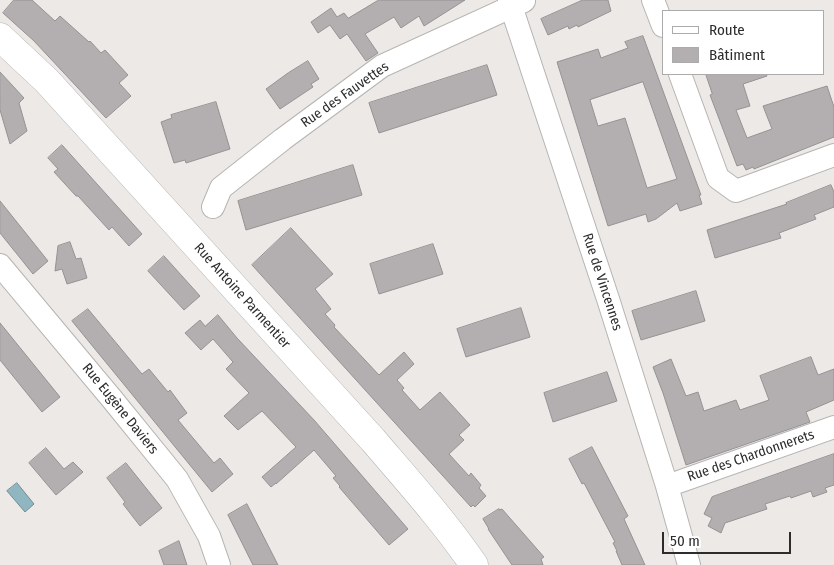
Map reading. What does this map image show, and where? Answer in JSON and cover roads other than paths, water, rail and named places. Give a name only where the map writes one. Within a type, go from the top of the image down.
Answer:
[{"type":"main road","name":"Rue Antoine Parmentier","points":[[0,37],[47,81],[373,440],[424,498],[474,565]]},
{"type":"street","points":[[653,0],[662,23]]},
{"type":"street","name":"Rue des Fauvettes","points":[[213,207],[222,188],[283,139],[382,66],[516,2]]},
{"type":"street","name":"Rue de Vincennes","points":[[516,2],[600,277],[667,486],[689,565]]},
{"type":"street","points":[[680,75],[718,178],[736,191],[834,155]]},
{"type":"street","name":"Rue Eugène Daviers","points":[[0,265],[177,479],[209,536],[219,565]]},
{"type":"street","name":"Rue des Chardonnerets","points":[[667,486],[834,428]]},
{"type":"water","points":[[17,483],[34,504],[25,512],[7,491]]}]
